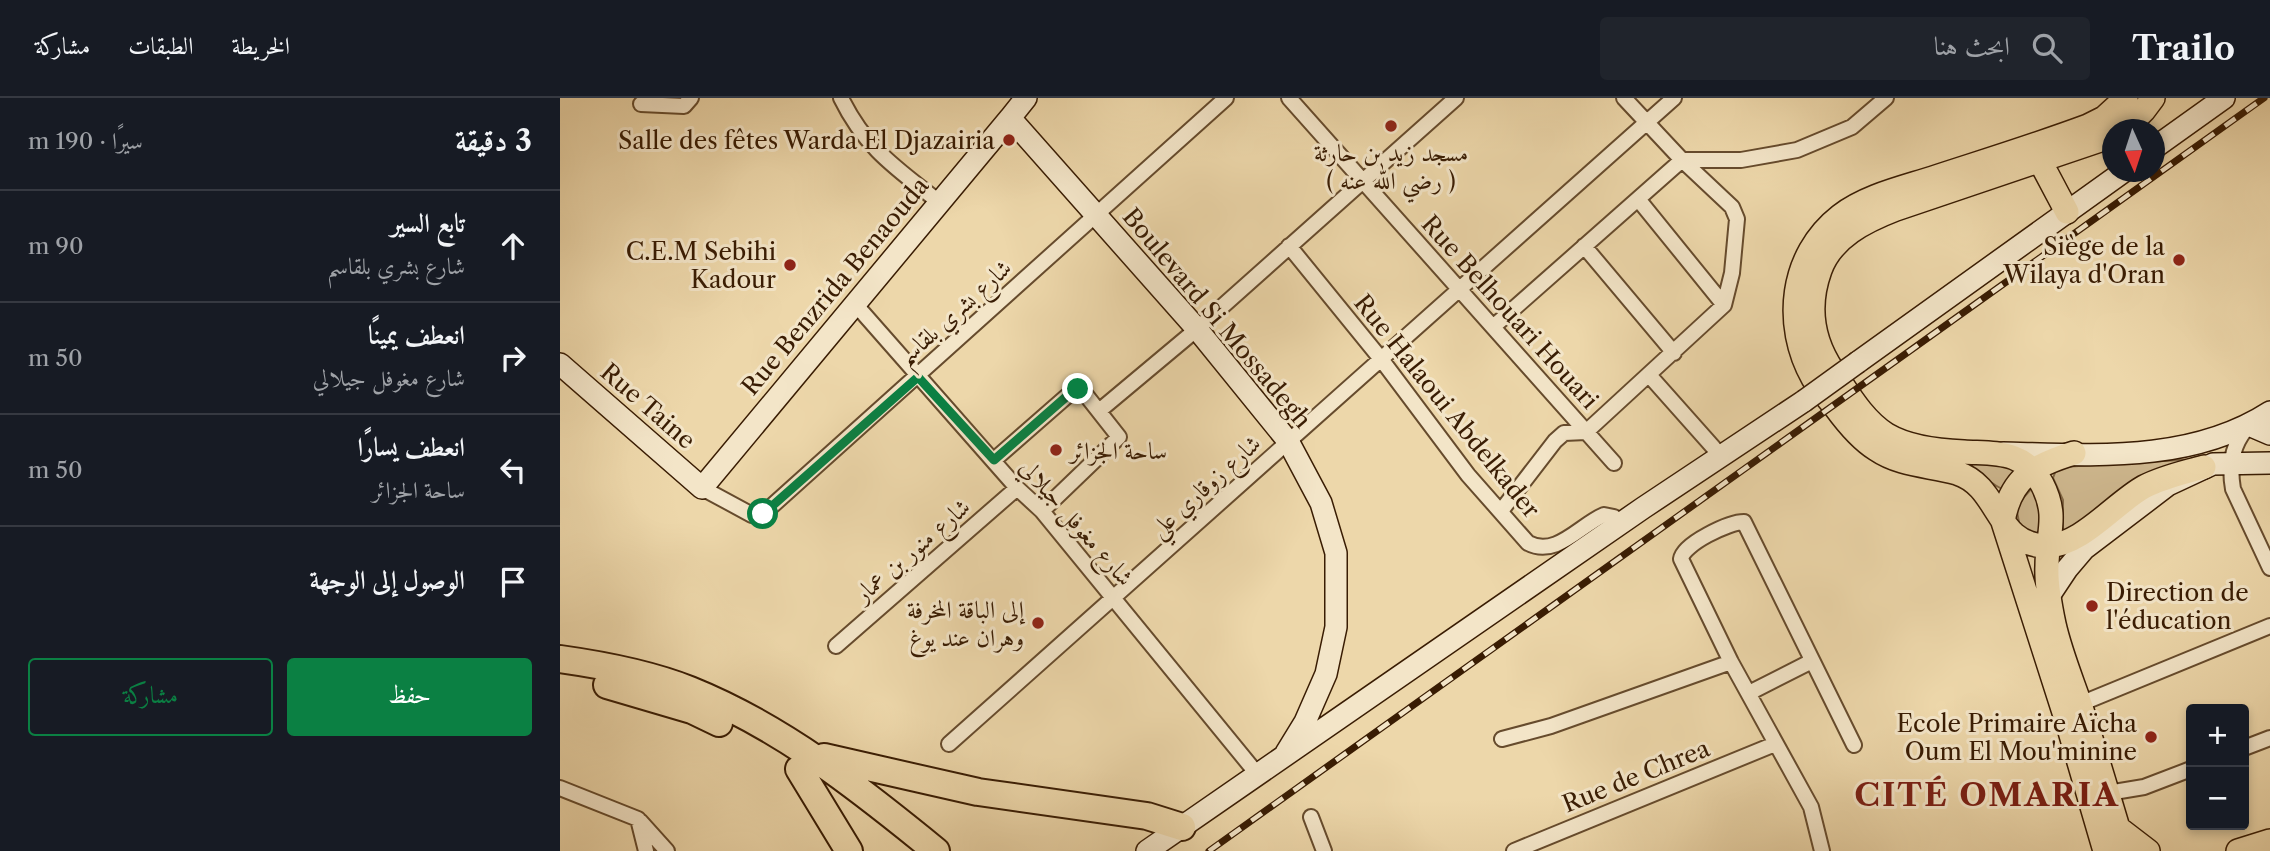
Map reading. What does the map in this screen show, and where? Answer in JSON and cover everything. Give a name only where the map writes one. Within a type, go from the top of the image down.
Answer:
[{"type":"highway","points":[[560,660],[652,678],[719,702],[803,761],[834,791],[907,851]]},
{"type":"highway","points":[[560,677],[612,686],[692,710],[803,761],[852,784],[936,851]]},
{"type":"highway","points":[[803,761],[978,792],[1147,816],[1182,827]]},
{"type":"highway","points":[[803,761],[844,843]]},
{"type":"main road","points":[[1010,118],[1026,98]]},
{"type":"main road","points":[[2105,851],[2003,522],[1993,502],[1975,482],[1960,474],[1891,458],[1875,449],[1844,419],[1814,381],[1802,353],[1794,315],[1802,267],[1817,240],[1840,216],[1852,208],[1895,190],[2088,126],[2121,109],[2144,110],[2152,98]]},
{"type":"main road","points":[[2165,140],[2224,98]]},
{"type":"main road","name":"Rue Benzrida Benaouda","points":[[702,488],[1010,118]]},
{"type":"main road","name":"Boulevard Si Mossadegh","points":[[1010,118],[1197,329],[1288,441],[1321,503],[1336,553],[1336,627],[1326,674],[1305,722],[1282,759]]},
{"type":"main road","points":[[2102,139],[1896,209],[1853,229],[1832,250],[1821,268],[1812,311],[1817,339],[1829,364],[1856,405],[1885,433],[1920,447],[1963,453],[2074,453],[2173,449],[2215,439],[2249,425],[2270,412]]},
{"type":"main road","points":[[2040,161],[2067,212]]},
{"type":"main road","points":[[1147,851],[1804,401],[2109,182]]},
{"type":"main road","name":"Rue Taine","points":[[560,364],[702,488]]},
{"type":"main road","points":[[2249,425],[2270,435]]},
{"type":"main road","points":[[2003,453],[2032,470],[2040,481],[2050,506],[2052,533],[2047,566],[2054,626],[2125,851]]},
{"type":"main road","points":[[2003,522],[2009,498],[2024,477],[2044,463],[2074,453]]},
{"type":"main road","points":[[2003,522],[2018,538],[2049,547],[2076,538],[2144,487],[2164,478],[2232,462],[2270,463]]},
{"type":"main road","points":[[2049,596],[2076,557],[2095,540],[2168,485],[2204,467]]},
{"type":"main road","points":[[2118,828],[2148,851]]},
{"type":"main road","points":[[2238,851],[2270,841]]},
{"type":"street","points":[[641,104],[684,106],[691,98]]},
{"type":"street","points":[[841,98],[852,121],[873,148],[939,202]]},
{"type":"street","name":"شارع بشري بلقاسم","points":[[702,488],[752,515],[763,514],[1226,98]]},
{"type":"street","name":"Rue Belhouari Houari","points":[[1289,98],[1614,463]]},
{"type":"street","points":[[1501,511],[1555,441],[1564,433],[1587,432],[1724,305],[1732,273],[1737,219],[1732,207],[1682,160],[1624,98]]},
{"type":"street","name":"شارع زوقاري علي","points":[[949,744],[1674,98]]},
{"type":"street","points":[[1493,327],[1682,160],[1741,160],[1797,150],[1852,127],[1886,98]]},
{"type":"street","points":[[1099,411],[1197,329],[1453,99]]},
{"type":"street","points":[[1638,199],[1724,305]]},
{"type":"street","name":"Rue Halaoui Abdelkader","points":[[1289,246],[1381,359],[1468,475],[1528,543],[1537,548],[1562,542],[1604,515],[1614,517],[1622,524]]},
{"type":"street","points":[[1584,246],[1674,353]]},
{"type":"street","name":"شارع مغوفل جيلالي","points":[[856,304],[1017,488],[1042,512],[1258,775]]},
{"type":"street","points":[[1649,375],[1721,456]]},
{"type":"street","points":[[994,460],[1074,390],[1082,390],[1118,434],[1117,440],[1042,512]]},
{"type":"street","points":[[2249,425],[2236,444],[2232,462],[2233,489],[2270,568]]},
{"type":"street","name":"شارع منور بن عمار","points":[[836,646],[1017,488]]},
{"type":"street","points":[[1822,851],[1811,807],[1731,662],[1681,559],[1684,550],[1728,524],[1744,522],[1854,746]]},
{"type":"street","points":[[2080,704],[2270,626]]},
{"type":"street","points":[[1749,693],[1812,661]]},
{"type":"street","points":[[1502,739],[1551,726],[1731,662]]},
{"type":"street","points":[[2249,746],[2270,738]]},
{"type":"street","name":"Rue de Chrea","points":[[1514,851],[1775,744]]},
{"type":"street","points":[[2108,793],[2144,787],[2186,771]]},
{"type":"street","points":[[560,788],[638,819],[667,851]]},
{"type":"street","points":[[1311,817],[1324,851]]},
{"type":"street","points":[[638,819],[646,851]]},
{"type":"shaded area","points":[[2228,452],[2227,456],[2068,533],[2063,529],[2063,500],[2053,478],[2056,470],[2062,467],[2197,459]]},
{"type":"shaded area","points":[[1949,456],[2017,468],[2005,490],[1968,465],[1943,461]]},
{"type":"shaded area","points":[[2032,488],[2039,488],[2042,538],[2020,528],[2016,506]]},
{"type":"railway","points":[[1209,851],[2264,98]]},
{"type":"place","name":"مسجد زيد بن حارثة ( رضي الله عنه )","points":[[1391,126]]},
{"type":"place","name":"Salle des fêtes Warda El Djazairia","points":[[1009,140]]},
{"type":"place","name":"Siège de la Wilaya d'Oran","points":[[2179,260]]},
{"type":"place","name":"C.E.M Sebihi Kadour","points":[[790,265]]},
{"type":"place","name":"ساحة الجزائر","points":[[1056,450]]},
{"type":"place","name":"Direction de l'éducation","points":[[2092,606]]},
{"type":"place","name":"إلى الباقة المخرفة وهران عند يوغ","points":[[1038,623]]},
{"type":"place","name":"Ecole Primaire Aïcha Oum El Mou'minine","points":[[2151,737]]},
{"type":"district","name":"CITÉ OMARIA","points":[[1987,794]]},
{"type":"route","points":[[763,514],[918,377],[994,460],[1078,389]]}]
